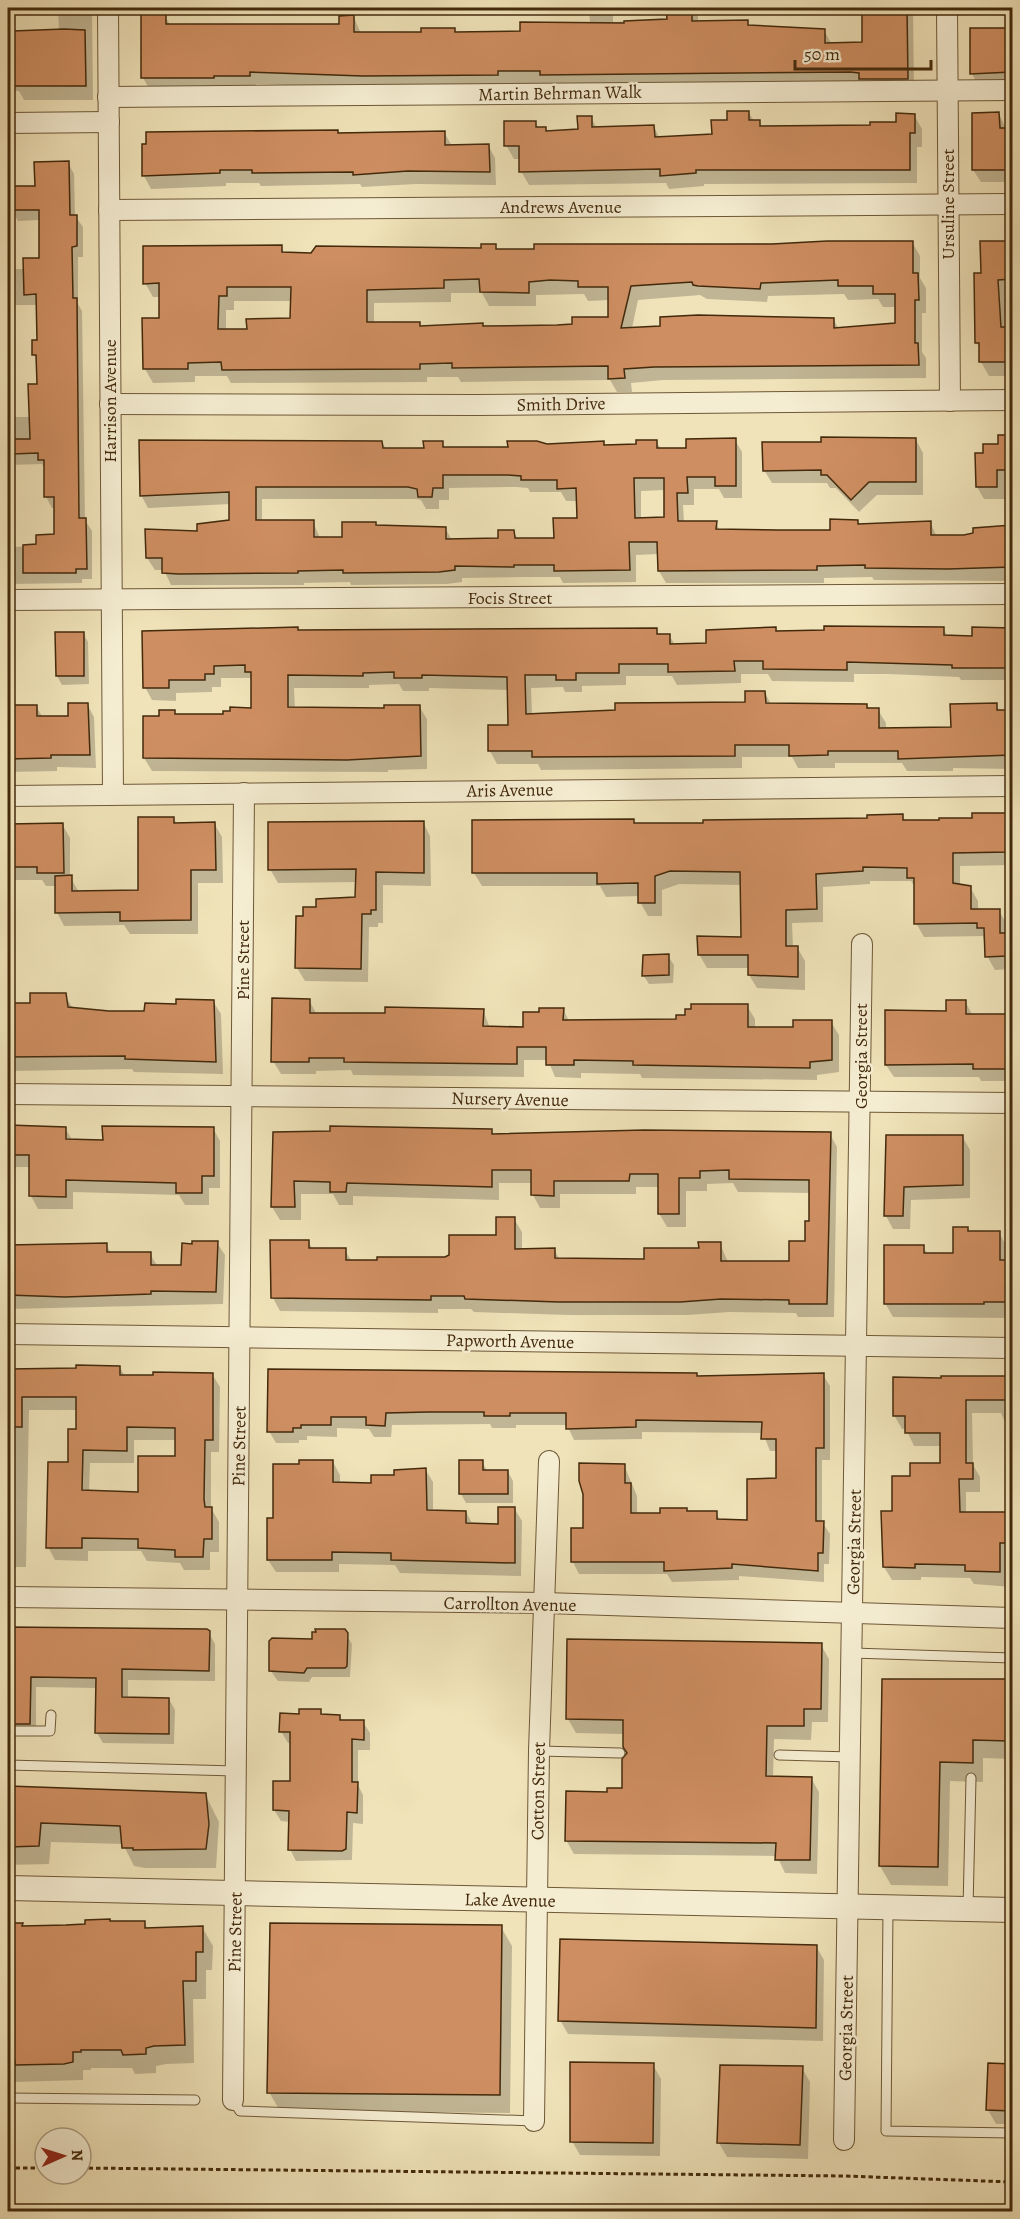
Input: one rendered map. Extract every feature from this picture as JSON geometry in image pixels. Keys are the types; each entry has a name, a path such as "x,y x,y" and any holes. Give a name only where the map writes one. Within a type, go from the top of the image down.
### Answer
{"street":[{"name":"Harrison Avenue","path":"108,8 113,795"},
{"name":"Ursuline Street","path":"946,8 950,400"},
{"name":"Martin Behrman Walk","path":"108,98 1012,90"},
{"path":"8,123 109,122"},
{"name":"Andrews Avenue","path":"109,210 1012,204"},
{"name":"Smith Drive","path":"110,404 477,405 1012,399"},
{"name":"Focis Street","path":"8,600 1012,594"},
{"name":"Aris Avenue","path":"8,796 1012,786"},
{"name":"Pine Street","path":"232,2100 244,793"},
{"name":"Georgia Street","path":"844,2140 862,944"},
{"name":"Nursery Avenue","path":"8,1094 1012,1103"},
{"name":"Papworth Avenue","path":"8,1335 1012,1348"},
{"name":"Cotton Street","path":"534,2121 539,1751 549,1461"},
{"name":"Carrollton Avenue","path":"8,1597 545,1603 853,1615 1012,1618"},
{"name":"Lake Avenue","path":"8,1888 1012,1910"}],"lane":[{"path":"852,1653 1012,1658"},
{"path":"8,1731 50,1731 51,1715"},
{"path":"539,1751 620,1753"},
{"path":"779,1755 851,1757"},
{"path":"8,1765 236,1771"},
{"path":"968,1909 971,1778"},
{"path":"888,1907 886,2131 1012,2133"},
{"path":"8,2098 195,2100"},
{"path":"232,2100 240,2111 534,2121"}],"path":[{"path":"8,2168 33,2168"},
{"path":"93,2168 844,2176 1012,2182"}],"water":[{"path":"8,2207 226,2211 8,2212"}],"building":[{"path":"666,8 692,8 692,21 748,20 748,25 825,29 825,43 862,42 862,8 907,8 908,79 859,79 859,73 850,72 540,75 540,71 498,71 498,75 363,76 250,72 250,76 214,76 214,78 141,78 141,14 166,14 166,24 339,24 339,16 354,15 354,32 421,32 421,28 455,28 455,32 520,31 520,22 624,23 624,21 667,19"},
{"path":"970,28 1012,28 1012,72 970,74"},
{"path":"85,30 86,86 14,86 13,31"},
{"path":"727,111 749,111 749,120 760,120 760,126 870,125 870,122 896,122 896,113 915,114 915,133 910,133 910,170 696,170 696,173 660,176 660,169 519,172 519,146 504,146 504,121 536,121 536,127 546,127 546,131 578,129 577,116 592,116 592,127 654,125 655,137 712,134 711,120 727,120"},
{"path":"999,112 1000,128 1012,128 1012,170 972,170 972,113"},
{"path":"338,130 338,133 445,131 445,145 489,144 490,172 408,171 353,175 353,172 252,173 252,170 220,170 220,173 142,176 142,144 146,144 146,132"},
{"path":"69,161 70,215 77,215 77,246 72,247 73,298 77,298 79,518 86,518 87,569 76,569 76,573 23,573 23,545 36,544 36,535 54,534 54,497 44,497 44,460 38,460 38,453 12,454 12,439 30,439 28,384 37,384 36,355 32,355 32,340 37,340 36,294 24,295 23,258 39,258 39,210 11,210 11,186 35,186 34,162"},
{"path":"827,241 913,241 913,273 918,273 919,300 915,300 915,343 918,343 919,365 654,367 624,369 625,378 608,379 608,366 452,368 452,363 420,364 420,369 222,370 221,362 188,363 188,369 143,369 142,318 159,318 159,283 143,284 143,246 282,245 282,252 311,253 316,246 481,248 481,244 496,244 496,249 534,249 534,244 772,244","holes":["479,279 480,292 529,293 529,282 550,280 578,281 578,287 608,287 608,317 572,317 572,324 557,325 483,326 483,323 420,326 420,322 367,322 367,290 444,288 444,280","838,280 838,286 873,286 873,294 895,294 895,323 834,328 834,318 698,315 660,317 660,326 621,328 631,286 692,282 693,285 698,286 760,289 761,283","227,287 291,287 290,318 246,319 247,329 218,329 219,296 227,296"]},
{"path":"980,241 1012,241 1012,279 998,280 1001,327 1012,327 1012,362 979,362 979,343 975,343 974,273 981,273"},
{"path":"998,435 1012,435 1012,470 997,470 997,487 976,487 975,453 983,453 983,444 998,444"},
{"path":"821,437 916,438 916,482 869,482 851,500 827,475 821,475 821,470 763,471 762,442 821,442"},
{"path":"736,438 736,486 715,486 715,477 687,477 688,493 677,493 678,521 717,521 716,529 830,530 830,519 858,520 858,524 931,521 931,535 964,535 973,533 973,528 1012,525 1012,567 865,568 865,565 817,566 817,570 658,571 657,542 629,542 630,570 554,571 554,565 514,565 514,567 455,566 455,570 439,572 343,573 343,570 298,571 298,573 179,574 162,573 162,558 146,558 145,529 197,531 197,524 229,520 229,492 140,496 139,440 382,441 383,448 424,448 423,441 443,441 443,447 508,447 507,441 537,441 547,444 604,441 604,445 636,444 636,440 657,440 657,448 686,448 686,439","holes":["443,475 508,475 521,476 521,480 557,480 557,489 576,488 577,518 553,518 554,538 515,538 514,530 498,530 498,538 446,539 446,527 342,522 342,537 314,537 314,520 256,520 256,487 408,487 417,489 418,497 432,497 433,488 443,488","634,478 664,478 664,517 635,518"]},
{"path":"824,626 944,627 944,635 972,636 972,627 1012,628 1012,668 952,668 952,665 847,662 847,670 763,669 763,661 734,661 735,671 668,672 668,664 619,664 619,673 576,673 576,680 556,680 556,675 525,675 526,714 615,710 615,703 745,702 745,691 765,691 766,703 867,704 867,708 879,708 879,728 951,727 950,704 997,703 997,710 1012,710 1012,755 898,759 898,751 828,751 828,755 789,756 789,745 735,745 735,756 532,757 532,751 488,751 488,725 508,725 507,677 422,675 422,678 394,678 394,672 363,673 363,676 288,675 288,707 384,708 384,705 420,705 421,756 347,760 143,758 143,716 159,716 159,710 175,710 175,714 223,714 223,711 230,711 230,707 251,708 251,672 245,672 245,665 214,666 214,674 205,674 205,680 169,680 169,688 143,688 142,631 298,627 298,630 657,628 657,634 670,634 670,644 706,643 706,630 776,627 776,631 824,630"},
{"path":"55,632 84,632 84,676 56,676"},
{"path":"68,703 88,703 90,755 51,755 51,758 8,759 8,705 37,705 37,716 68,716"},
{"path":"972,813 1008,813 1008,852 953,853 953,883 971,886 971,909 1000,909 1000,933 1007,933 1007,956 985,957 984,928 977,928 977,923 914,924 914,878 907,878 907,868 863,867 863,871 816,874 817,909 786,910 786,946 798,946 798,977 748,975 748,955 698,955 697,936 741,937 740,872 670,871 655,876 655,903 638,903 638,883 597,884 597,873 472,873 472,820 634,819 634,823 703,823 703,820 867,818 867,815 903,814 903,820 939,820 939,818 972,818"},
{"path":"138,817 174,817 174,823 215,822 216,870 191,870 191,920 120,921 120,912 55,913 55,876 72,875 72,891 138,890"},
{"path":"424,821 424,873 376,872 376,910 371,910 371,914 362,914 361,969 295,968 296,916 303,916 303,907 316,907 316,899 355,897 356,869 268,870 268,822"},
{"path":"63,823 64,873 37,873 37,867 8,867 8,824"},
{"path":"669,954 669,975 642,976 643,955"},
{"path":"30,993 66,993 68,1007 109,1011 144,1011 145,1003 176,1004 176,999 214,1000 216,1062 125,1059 125,1056 8,1057 8,1003 30,1003"},
{"path":"272,998 310,999 310,1013 385,1013 385,1007 484,1009 483,1026 523,1027 523,1012 539,1012 539,1008 564,1008 563,1020 676,1019 676,1015 685,1015 685,1009 691,1009 691,1004 748,1004 748,1027 793,1027 793,1020 832,1020 832,1060 810,1062 810,1068 633,1065 633,1061 574,1060 574,1065 546,1065 546,1047 517,1047 517,1064 344,1062 344,1058 309,1058 309,1062 271,1062"},
{"path":"946,1000 966,1000 966,1014 1008,1014 1009,1069 973,1069 973,1064 885,1065 885,1010 946,1011"},
{"path":"8,1125 66,1127 66,1139 103,1140 102,1126 214,1127 214,1176 202,1176 202,1193 176,1193 176,1183 66,1180 66,1197 29,1196 29,1155 8,1155"},
{"path":"330,1126 492,1129 492,1134 644,1130 831,1132 827,1304 789,1304 789,1300 721,1299 680,1302 559,1302 465,1299 464,1296 431,1296 431,1300 271,1298 270,1240 309,1240 309,1248 346,1248 346,1260 377,1260 377,1257 445,1257 449,1255 449,1235 496,1235 496,1217 515,1217 515,1249 555,1248 555,1258 644,1259 644,1248 699,1248 698,1242 721,1242 721,1261 789,1261 789,1241 805,1241 805,1221 809,1221 809,1180 729,1179 729,1170 700,1171 700,1178 679,1178 679,1214 658,1214 658,1174 630,1174 629,1181 554,1181 554,1196 531,1195 531,1170 492,1170 492,1187 347,1183 346,1192 330,1192 330,1182 294,1181 295,1207 271,1207 273,1132 330,1131"},
{"path":"886,1135 963,1135 963,1185 904,1187 903,1216 884,1216"},
{"path":"953,1227 968,1227 968,1231 1000,1231 1000,1260 1012,1260 1012,1302 884,1304 884,1245 924,1245 924,1253 953,1253"},
{"path":"192,1241 218,1241 216,1292 151,1291 151,1294 65,1297 8,1295 8,1245 107,1243 107,1252 151,1252 151,1265 181,1265 182,1243 192,1244"},
{"path":"76,1365 120,1366 120,1375 153,1375 153,1372 213,1373 213,1440 205,1440 204,1499 205,1507 212,1507 212,1539 204,1539 203,1557 175,1557 175,1550 138,1548 138,1539 82,1538 82,1548 46,1548 48,1462 68,1462 68,1429 76,1429 76,1397 22,1397 22,1427 8,1427 8,1369 76,1368","holes":["127,1427 175,1428 175,1456 138,1456 138,1492 82,1490 83,1450 127,1451"]},
{"path":"268,1369 697,1373 697,1376 824,1373 824,1448 816,1448 816,1521 824,1521 823,1553 818,1553 818,1571 732,1564 732,1568 664,1571 664,1562 571,1562 571,1528 583,1528 583,1494 579,1481 579,1463 625,1464 625,1483 631,1483 631,1513 660,1513 660,1508 687,1508 687,1511 717,1511 717,1519 747,1520 747,1479 776,1478 776,1439 761,1439 762,1422 636,1420 636,1427 566,1429 566,1413 510,1413 510,1416 484,1416 484,1412 428,1412 386,1413 385,1426 366,1425 366,1417 331,1417 331,1425 301,1425 301,1428 293,1428 293,1432 267,1432"},
{"path":"941,1376 1012,1376 1012,1400 966,1400 966,1463 973,1463 973,1479 959,1479 960,1512 1007,1512 1008,1543 1000,1543 1000,1572 965,1571 965,1565 915,1564 915,1568 883,1567 881,1511 892,1511 892,1476 910,1476 910,1463 940,1463 940,1433 905,1433 905,1416 893,1416 893,1377 941,1378"},
{"path":"299,1460 333,1460 333,1482 371,1483 371,1475 394,1475 394,1470 426,1468 427,1510 466,1511 466,1523 498,1524 498,1507 515,1507 515,1563 391,1560 391,1553 332,1552 332,1560 267,1560 267,1518 273,1518 273,1464 299,1464"},
{"path":"459,1460 483,1460 483,1470 508,1470 508,1494 459,1494"},
{"path":"8,1627 207,1629 210,1631 209,1671 122,1669 122,1697 169,1698 169,1734 95,1733 96,1678 31,1677 30,1724 8,1724"},
{"path":"315,1629 345,1629 348,1633 347,1666 345,1668 307,1668 304,1673 269,1671 269,1641 272,1638 312,1639 312,1632 316,1632"},
{"path":"567,1639 822,1643 821,1709 804,1709 804,1726 767,1726 766,1776 812,1777 810,1860 775,1860 776,1843 565,1841 566,1791 607,1792 607,1788 622,1788 622,1759 627,1753 623,1747 623,1720 566,1719"},
{"path":"882,1679 1010,1679 1012,1681 1009,1741 973,1740 973,1763 940,1762 938,1867 879,1866"},
{"path":"299,1709 321,1709 321,1714 340,1715 340,1720 364,1720 364,1740 352,1739 352,1782 358,1782 357,1813 347,1812 346,1849 342,1851 288,1850 289,1811 273,1810 273,1781 290,1781 290,1732 279,1732 280,1713 299,1714"},
{"path":"8,1786 206,1793 209,1824 206,1849 133,1850 133,1848 122,1848 120,1826 41,1823 39,1846 8,1847"},
{"path":"110,1919 110,1921 145,1921 145,1928 203,1926 203,1952 196,1952 196,1981 183,1981 185,2045 154,2046 146,2048 146,2054 123,2055 121,2050 81,2050 81,2052 73,2052 73,2062 15,2065 15,2061 8,2060 8,1923 23,1923 22,1926 66,1925 85,1924 85,1920"},
{"path":"270,1923 502,1925 500,2095 267,2093"},
{"path":"560,1939 817,1945 816,2028 558,2021"},
{"path":"570,2062 654,2063 653,2143 570,2142"},
{"path":"988,2063 1012,2064 1012,2111 986,2110"},
{"path":"720,2065 803,2066 800,2145 717,2143"}]}
